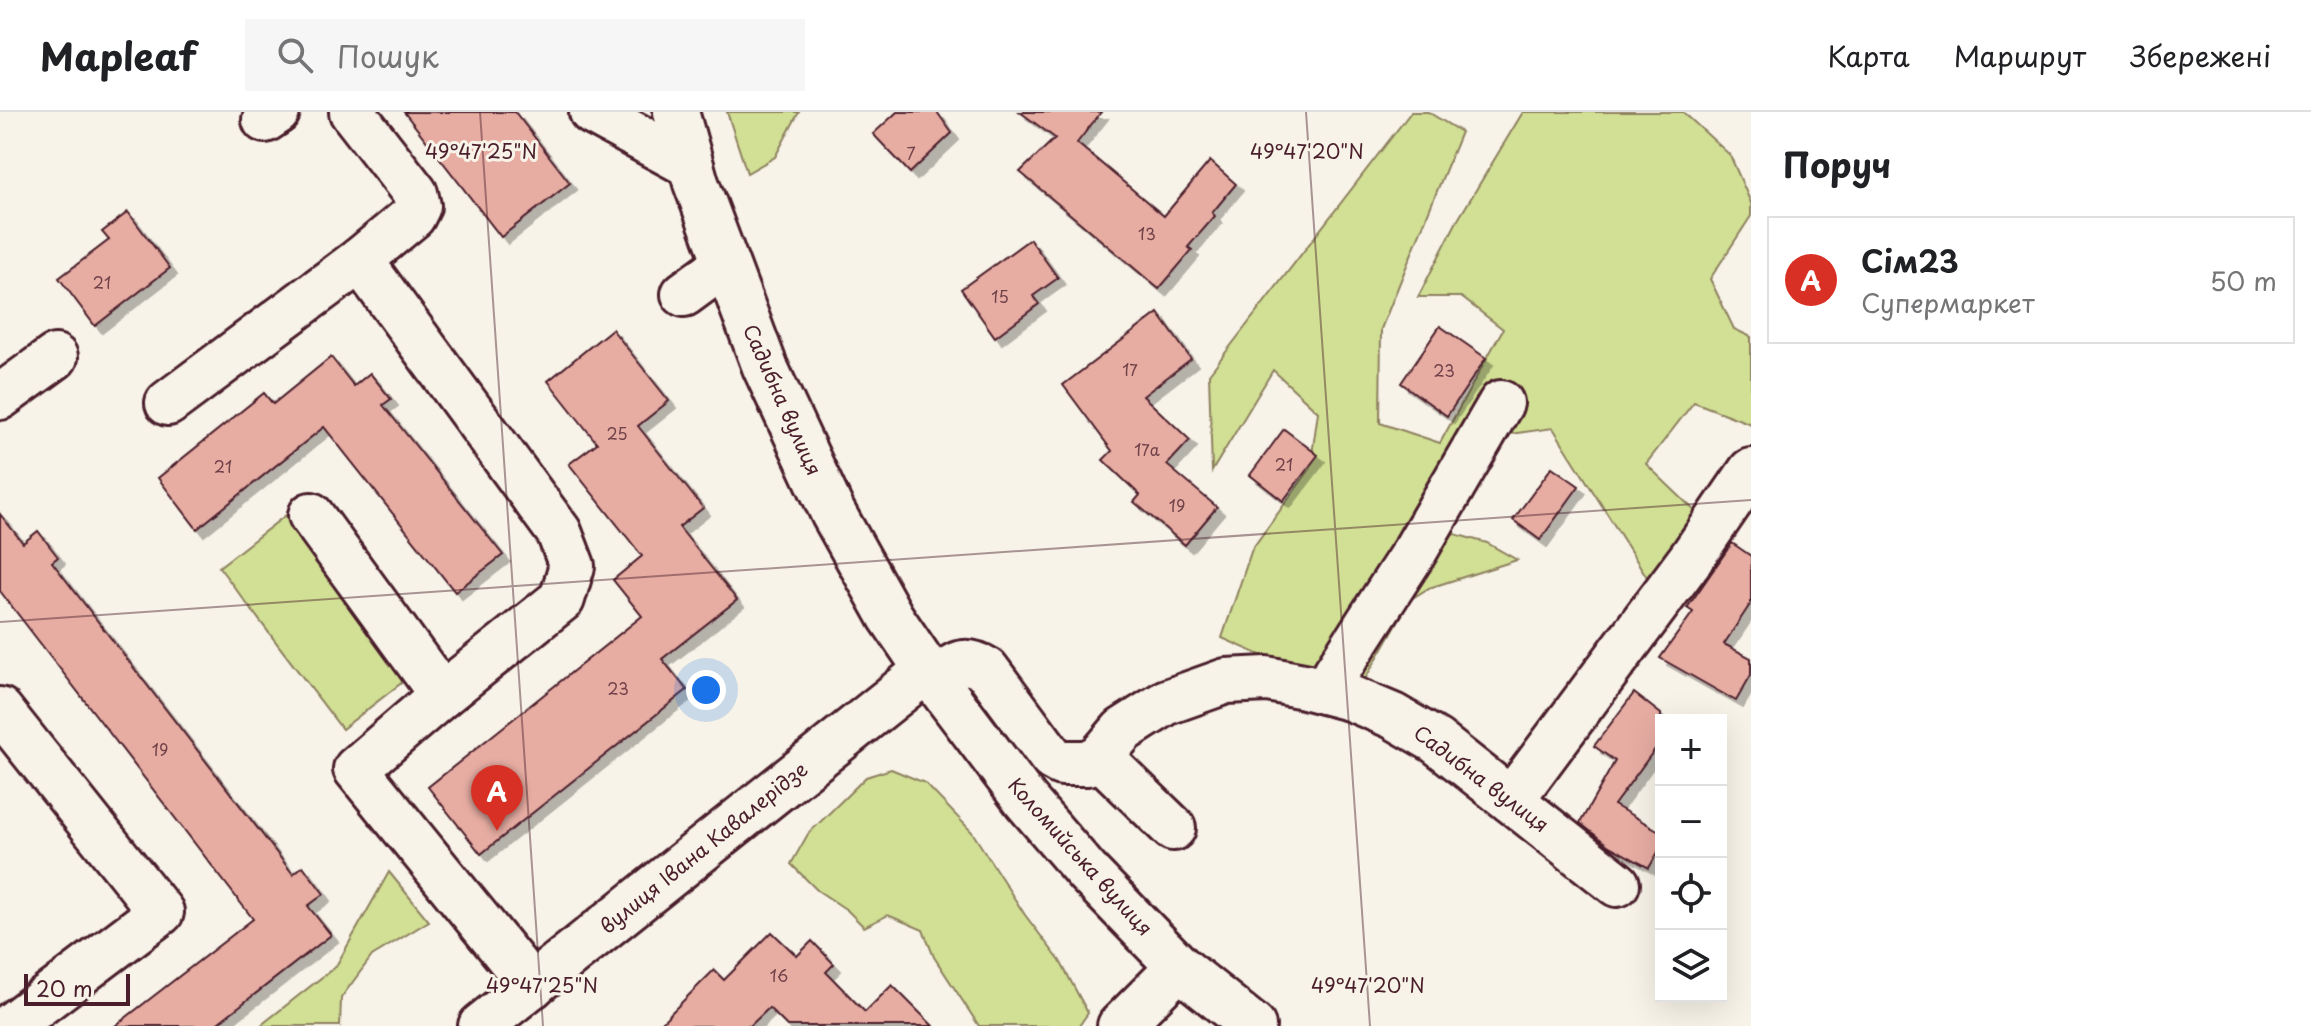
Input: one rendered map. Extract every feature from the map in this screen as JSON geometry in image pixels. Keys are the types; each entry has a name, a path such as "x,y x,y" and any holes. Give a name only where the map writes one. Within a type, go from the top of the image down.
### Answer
{"street":[{"path":"168,403 360,260 413,216 418,206 415,193 352,112"},
{"path":"592,112 690,165"},
{"name":"Садибна вулиця","path":"676,112 690,165 765,367 833,513 891,617 931,676"},
{"path":"360,260 559,532 572,566 562,599 356,769 532,986"},
{"path":"684,294 725,264"},
{"path":"0,397 55,357"},
{"path":"1324,691 1416,549 1501,403"},
{"path":"1511,800 1692,557 1751,471"},
{"path":"311,515 442,695"},
{"path":"931,676 963,662 975,663 987,670 1052,758 1076,765 1100,757 1173,828"},
{"name":"Коломийська вулиця","path":"931,676 1026,801 1087,872 1179,967 1253,1026"},
{"name":"вулиця Івана Кавалерідзе","path":"481,1026 931,676"},
{"name":"Садибна вулиця","path":"1100,757 1123,730 1167,702 1226,681 1267,679 1324,691 1393,716 1436,741 1617,884"},
{"path":"0,710 161,912 10,1026"},
{"path":"1120,1026 1179,967"}],"green space":[{"path":"727,112 799,112 775,157 747,173"},
{"path":"1411,112 1428,112 1461,132 1381,329 1380,423 1440,443 1503,329 1461,297 1418,297 1456,223 1523,112 1683,112 1730,155 1751,203 1751,216 1710,279 1734,329 1751,337 1751,424 1694,402 1646,464 1696,512 1652,585 1553,428 1482,438 1429,527 1487,543 1517,560 1429,588 1411,599 1364,681 1283,665 1222,638 1252,549 1310,469 1318,412 1273,370 1212,471 1209,374"},
{"path":"286,515 409,677 342,729 219,567"},
{"path":"891,769 925,783 972,832 1025,915 1060,961 1088,1013 1079,1026 979,1026 934,957 923,930 888,915 864,927 847,910 817,890 791,864 808,834 866,777"},
{"path":"389,872 429,921 372,956 341,998 340,1026 260,1026 336,966"}],"building":[{"path":"404,112 515,112 570,183 501,237"},
{"path":"897,112 937,112 952,133 910,173 873,134"},
{"path":"1020,112 1101,112 1077,143 1164,216 1210,161 1236,184 1212,213 1215,216 1188,247 1192,250 1159,289 1020,172 1055,138"},
{"path":"128,212 170,268 95,326 59,278 109,240 102,232"},
{"path":"1030,239 1058,278 1033,296 1039,304 995,337 961,289"},
{"path":"1158,313 1191,359 1143,396 1190,440 1167,465 1217,507 1185,545 1134,502 1140,495 1103,460 1112,451 1063,385"},
{"path":"1440,326 1486,358 1447,416 1401,383"},
{"path":"612,329 669,401 638,426 703,508 679,527 737,600 662,659 687,690 481,854 428,787 642,616 613,580 642,556 569,464 597,443 548,381"},
{"path":"331,357 354,386 370,373 391,399 383,405 503,555 455,592 324,427 197,529 158,478 264,393 273,404"},
{"path":"1284,429 1318,455 1283,501 1250,475"},
{"path":"1552,467 1579,486 1540,540 1513,520"},
{"path":"0,514 23,543 38,531 58,557 52,562 293,874 303,866 324,894 308,906 331,935 214,1026 115,1026 253,919 0,591"},
{"path":"1732,543 1751,556 1751,603 1724,644 1751,658 1751,675 1736,701 1660,658 1693,612 1687,608"},
{"path":"1634,693 1661,714 1655,714 1655,749 1614,805 1655,829 1655,858 1649,868 1609,846 1580,823 1615,761 1594,746"},
{"path":"772,932 797,956 812,941 834,964 826,972 865,1012 892,985 933,1026 787,1026 769,1008 750,1026 658,1026 714,970 724,980"}],"place":[{"name":"Сім23","path":"497,831"}]}
